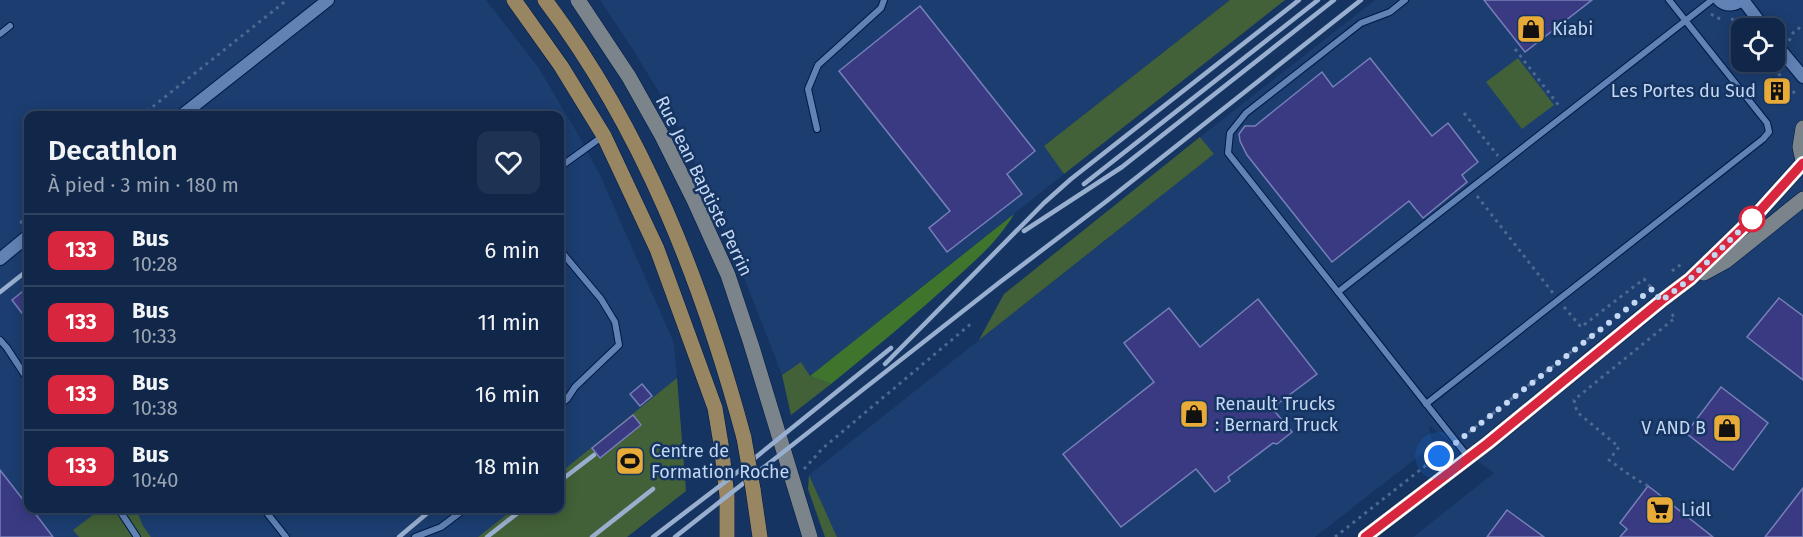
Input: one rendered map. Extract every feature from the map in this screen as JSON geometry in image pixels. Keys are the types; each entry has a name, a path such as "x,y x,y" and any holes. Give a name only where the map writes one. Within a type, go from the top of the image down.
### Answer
{"main road":[{"path":"514,0 561,66 604,136 657,249 715,408 727,496 727,537"},
{"path":"545,0 581,50 636,144 694,276 727,374 744,438 760,537"},
{"name":"Rue Jean Baptiste Perrin","path":"578,1 629,77 661,134 728,275 810,537"},
{"path":"1365,537 1468,458 1690,279 1757,214 1803,162 1800,147 1803,128"},
{"path":"1690,279 1726,261 1803,199"}],"street":[{"path":"187,111 328,0"},
{"path":"1719,0 1729,5 1743,0 1756,18"},
{"path":"1785,55 1803,77"},
{"path":"0,259 24,239"}],"lane":[{"path":"817,129 808,89 818,65 881,8 884,0"},
{"path":"1405,0 1390,12 1361,23 1246,112 1230,133 1228,153 1468,458"},
{"path":"1426,404 1769,132 1767,123 1669,0"},
{"path":"1338,292 1712,0"},
{"path":"0,34 10,26"},
{"path":"564,164 604,136"},
{"path":"564,255 600,299 615,322 620,345 575,387 564,402"},
{"path":"0,340 24,374"},
{"path":"121,513 137,537"},
{"path":"267,513 286,537"},
{"path":"415,537 441,527 459,513"}],"path":[{"path":"147,111 286,0"},
{"path":"1788,43 1793,33 1803,25"},
{"path":"1515,49 1560,107"},
{"path":"1777,72 1797,96"},
{"path":"1464,113 1498,156"},
{"path":"1471,189 1581,327 1644,279 1675,318 1574,400 1577,412 1619,447 1609,460 1648,486"},
{"path":"1668,275 1685,261"},
{"path":"792,481 823,448 973,322"},
{"path":"1335,537 1607,324"}],"shaded area":[{"path":"0,0 486,0 538,67 575,129 600,175 674,343 686,491 627,537 0,537"},
{"path":"600,0 1230,0 1044,146 1064,174 810,376 801,362 782,375 747,285 688,147 669,109"},
{"path":"1375,0 1803,0 1803,537 1413,537 1494,473 1429,426 1433,445 1315,537 837,537 809,475 1214,154 1200,137"}],"green space":[{"path":"1230,0 1285,0 1064,174 1044,146"},
{"path":"1518,58 1554,105 1522,129 1486,82"},
{"path":"1200,137 1214,154 979,340 1004,294"},
{"path":"1014,214 995,241 971,264 831,384 810,376"},
{"path":"801,362 810,376 831,384 791,415 782,375"},
{"name":"Centre de Formation Roche","path":"677,378 686,491 627,537 478,537 509,513 564,513 564,470"},
{"path":"809,475 837,537 825,537 808,489"},
{"path":"96,513 138,513 151,537 79,537 73,530"}],"building":[{"name":"Kiabi","path":"1484,0 1592,0 1525,52"},
{"path":"920,6 1035,151 1007,174 1022,194 947,252 929,228 950,211 839,71"},
{"path":"1370,58 1432,136 1448,123 1478,162 1462,175 1467,182 1423,218 1409,201 1332,262 1247,155 1239,134 1245,126 1255,126 1322,72 1333,87"},
{"path":"24,290 24,316 12,300"},
{"path":"1779,298 1803,316 1803,380 1747,337"},
{"name":"Renault Trucks : Bernard Truck","path":"1258,299 1317,374 1272,408 1292,432 1277,444 1273,443 1228,477 1230,481 1215,492 1196,469 1121,527 1063,454 1154,382 1124,343 1169,308 1200,347"},
{"path":"642,384 652,396 640,406 630,394"},
{"name":"V AND B","path":"1721,387 1768,423 1733,470 1686,433"},
{"path":"633,415 641,425 600,458 592,448"},
{"path":"0,470 24,501 24,513 35,513 53,537 0,537"},
{"name":"Lidl","path":"1648,486 1713,537 1620,537 1627,529 1620,523"},
{"path":"1803,488 1803,537 1765,537"},
{"path":"1507,510 1544,537 1487,537"}],"railway":[{"path":"885,364 1044,203 1071,179 1299,0"},
{"path":"1084,184 1318,0"},
{"path":"1024,231 1122,167 1334,0"},
{"path":"675,537 1361,0"},
{"path":"0,292 24,273"},
{"path":"653,537 891,348"},
{"path":"564,478 594,455"},
{"path":"592,537 653,489"},
{"path":"399,537 427,513"},
{"path":"487,537 518,513"}],"bus line":[{"name":"133","path":"1365,537 1488,443 1690,279 1757,214 1803,163"}],"place":[{"name":"Kiabi","path":"1531,29"},
{"name":"Les Portes du Sud","path":"1777,91"},
{"name":"Renault Trucks : Bernard Truck","path":"1194,414"},
{"name":"V AND B","path":"1727,428"},
{"name":"Centre de Formation Roche","path":"630,461"},
{"name":"Lidl","path":"1660,510"}],"route":[{"path":"1439,456 1652,289 1661,301 1690,279 1757,214 1752,219"}]}
